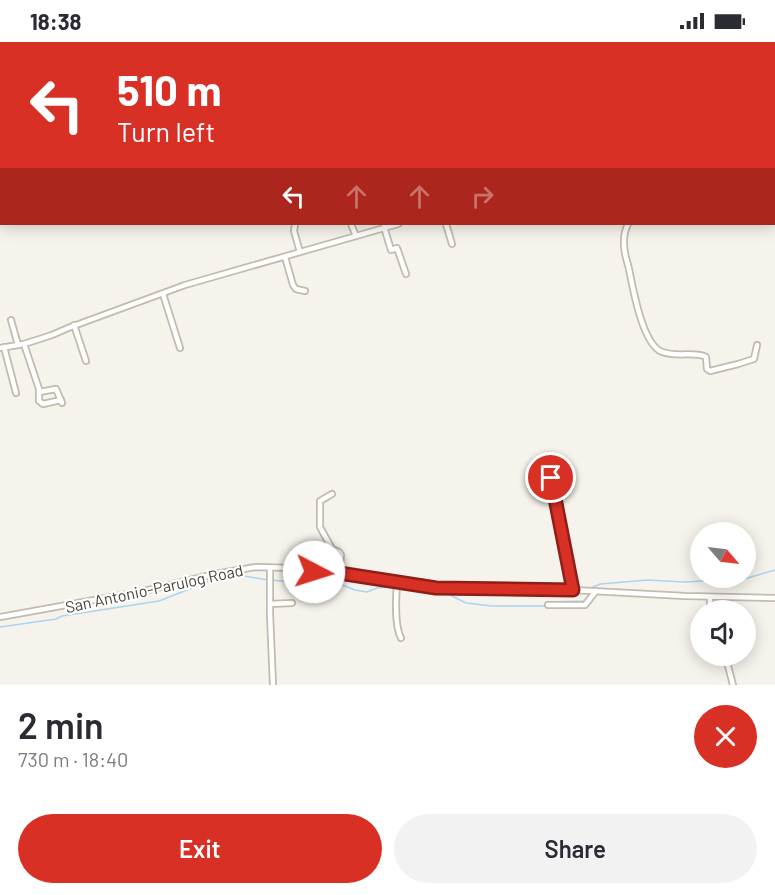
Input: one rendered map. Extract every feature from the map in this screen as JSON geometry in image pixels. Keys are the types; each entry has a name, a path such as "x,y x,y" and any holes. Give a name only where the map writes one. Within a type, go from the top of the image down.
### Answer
{"street":[{"path":"295,225 294,231 300,252"},
{"path":"351,225 356,236"},
{"path":"370,225 373,231"},
{"path":"446,225 452,244"},
{"path":"627,225 624,231 623,244 637,306 651,343 664,353 686,356 702,355 706,357 707,369 710,371 754,359 757,345"},
{"path":"16,393 2,348 51,335 185,285 387,226 391,250 398,248 406,274"},
{"path":"285,257 293,285 296,289 305,291"},
{"path":"163,294 180,348"},
{"path":"11,320 18,345"},
{"path":"74,325 86,360"},
{"path":"24,344 39,392 38,398 42,404 61,401 56,389 39,392"},
{"path":"551,478 573,590"},
{"path":"332,494 320,501 320,527 332,549 341,553 339,573"},
{"name":"San Antonio-Parulog Road","path":"0,617 144,591 256,567 339,573 397,585 436,588 573,590 775,598"},
{"path":"270,568 273,685"},
{"path":"397,585 395,606 398,633 401,638"},
{"path":"548,605 585,605 596,591"},
{"path":"270,604 292,603"},
{"path":"728,666 732,685"}],"waterway":[{"path":"593,587 600,584 648,580 685,582 744,579 775,570"},
{"path":"0,627 159,601 215,579 244,576 342,585 367,592 377,588 401,586 444,592 466,603 492,606 544,606 548,602 585,601 589,594"}],"route":[{"path":"314,572 339,573 436,588 573,590 551,478"}]}
